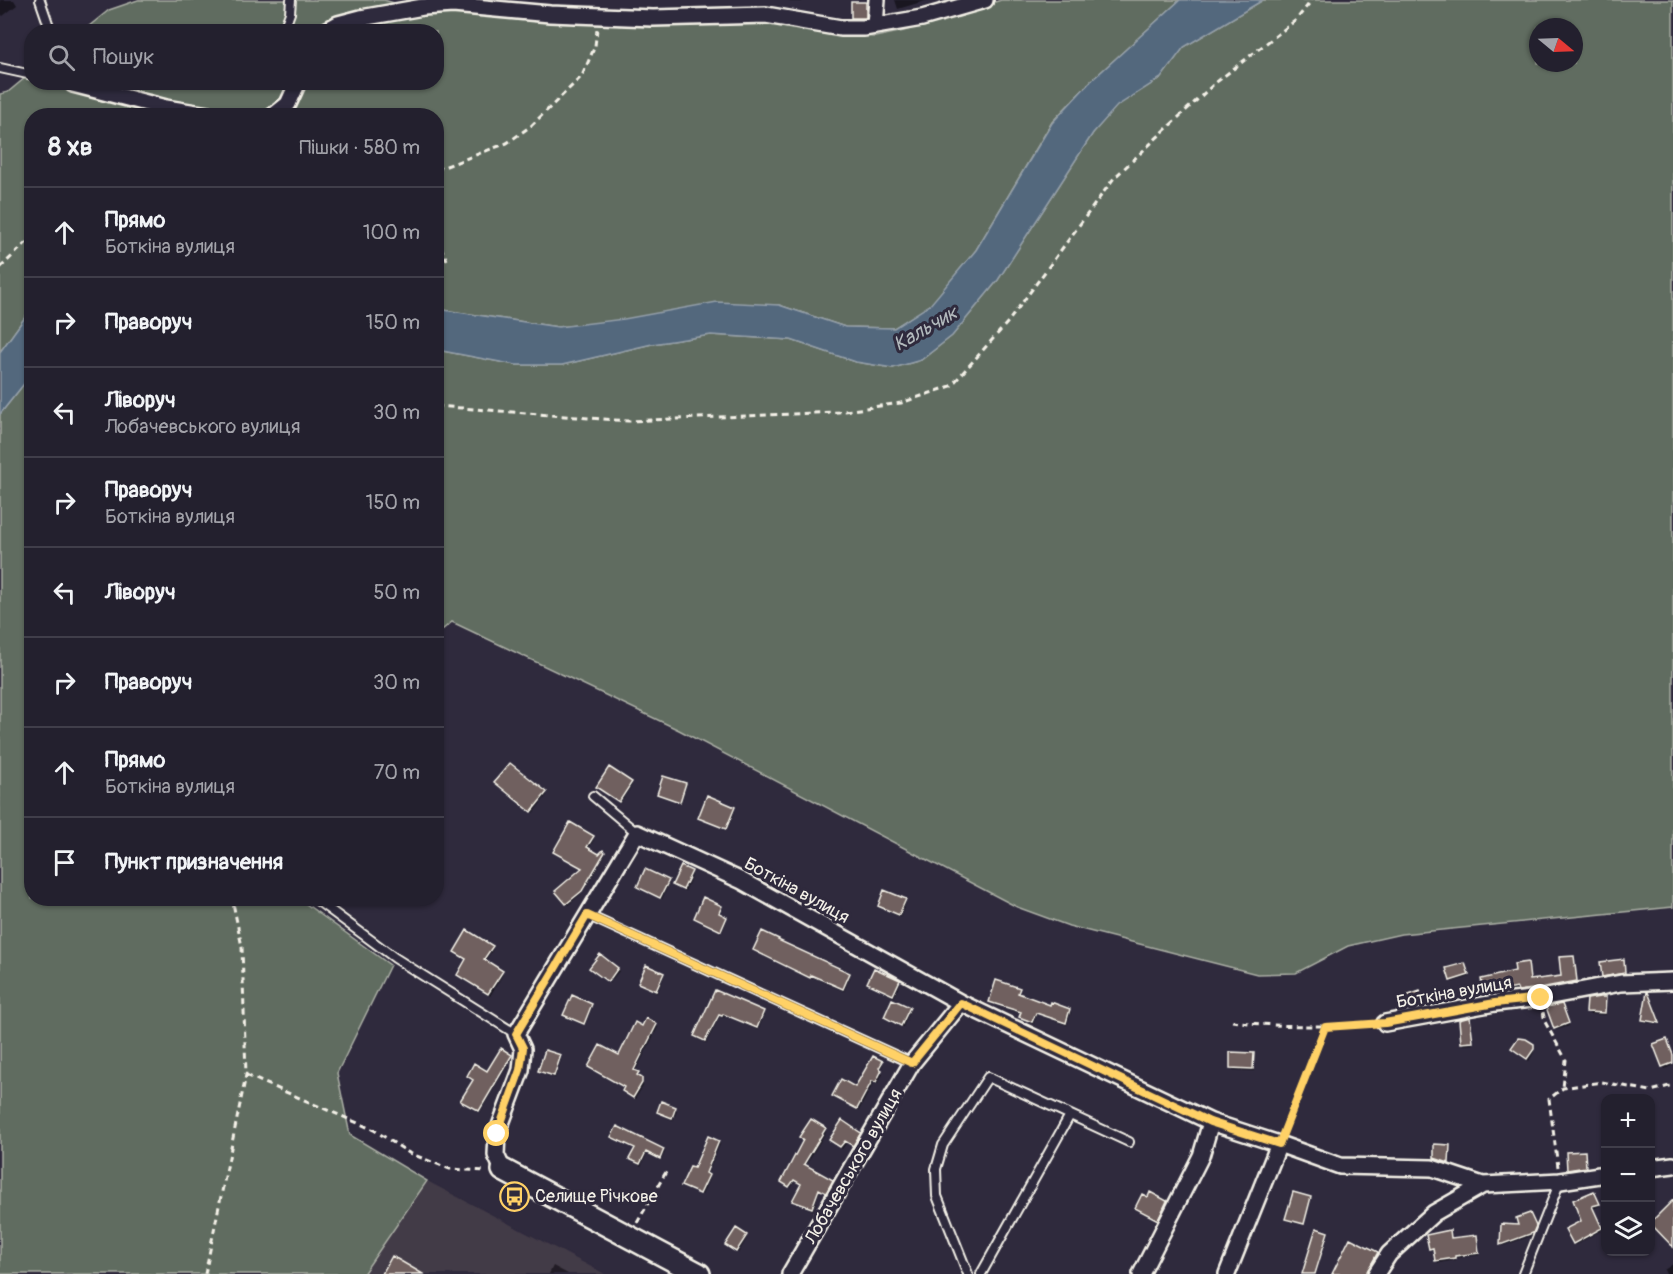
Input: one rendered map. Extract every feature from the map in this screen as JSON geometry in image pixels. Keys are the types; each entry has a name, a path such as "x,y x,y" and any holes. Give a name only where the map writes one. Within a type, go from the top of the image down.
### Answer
{"street":[{"path":"875,25 877,0"},
{"path":"338,24 423,7 447,5 599,16 666,18 766,15 841,28 864,28 922,18 985,0"},
{"path":"97,90 166,108"},
{"path":"284,108 288,105 295,90"},
{"path":"637,833 516,1034 523,1048 520,1070 497,1134 496,1155 503,1170 699,1274"},
{"name":"Боткіна вулиця","path":"637,833 742,881 961,1003 1210,1122 1279,1144"},
{"name":"Боткіна вулиця","path":"1385,1023 1621,983 1673,981"},
{"name":"Лобачевського вулиця","path":"790,1274 912,1063 961,1003"},
{"path":"1141,1274 1201,1156 1210,1122"},
{"path":"1227,1274 1279,1144 1340,1166 1432,1168 1483,1185 1560,1181 1601,1175"},
{"path":"1655,1167 1673,1165"},
{"path":"1376,1274 1389,1254 1434,1213 1483,1185"}],"lane":[{"path":"40,0 48,24"},
{"path":"287,24 291,0"},
{"path":"0,68 24,73"},
{"path":"593,796 637,833"},
{"path":"325,906 395,958 516,1034"},
{"path":"587,915 912,1063"},
{"path":"968,1274 938,1196 936,1169 943,1145 988,1077 1129,1142"},
{"path":"981,1274 1070,1115"},
{"path":"1523,1274 1560,1181"}],"path":[{"path":"444,407 628,421 838,412 901,404 951,386 1008,322 1114,178 1214,84 1296,20 1312,0"},
{"path":"444,167 507,143 531,126 582,76 595,46 599,16"},
{"path":"0,268 24,245"},
{"path":"444,254 447,260"},
{"path":"205,1274 246,1075 242,946 234,906"},
{"path":"1541,998 1545,1023 1566,1060 1563,1088"},
{"path":"1232,1021 1265,1026 1325,1027 1385,1023"},
{"path":"1279,1144 1325,1027"},
{"path":"246,1075 374,1130 409,1153 450,1169 503,1170"},
{"path":"1560,1181 1549,1099 1563,1088 1602,1082 1651,1090 1673,1085"},
{"path":"629,1237 666,1172"}],"shaded area":[{"path":"427,1181 605,1274 363,1274"}],"green space":[{"path":"138,0 384,0 427,13 454,11 749,22 780,24 839,35 875,37 904,31 1001,0 1180,0 1091,81 1052,122 976,250 930,306 894,328 845,327 779,305 558,327 444,310 444,108 24,108 24,319 0,352 0,94 8,92 24,79 24,90 444,90 444,24 92,24 109,10"},
{"path":"1263,0 1673,0 1673,907 1401,934 1348,946 1296,973 1257,974 1069,926 1017,907 679,730 452,622 444,628 444,351 516,365 562,365 652,344 711,335 791,340 856,362 893,368 921,360 952,336 998,280 1093,133 1117,105 1161,78 1184,47"},
{"path":"24,384 24,906 309,906 390,965 337,1073 350,1135 427,1181 363,1274 0,1274 0,414"}],"water":[{"name":"Кальчик","path":"1180,0 1263,0 1184,47 1161,78 1117,106 1093,133 998,280 952,336 921,360 893,368 856,362 791,340 711,335 652,344 562,365 516,365 444,351 444,310 558,327 624,319 717,302 779,305 845,327 894,328 930,305 976,250 1052,123 1091,81"},
{"path":"24,319 24,384 0,414 0,352"}],"building":[{"path":"851,2 866,2 866,18 851,18"},
{"path":"510,763 547,792 531,812 494,782"},
{"path":"609,767 632,782 619,802 596,787"},
{"path":"663,776 686,783 680,802 657,794"},
{"path":"707,795 735,807 726,829 698,818"},
{"path":"570,822 594,836 587,847 599,854 603,850 605,852 582,891 566,904 555,891 582,868 553,852"},
{"path":"681,866 692,871 683,890 672,885"},
{"path":"645,869 669,880 660,898 637,887"},
{"path":"884,890 906,899 899,915 878,906"},
{"path":"703,897 722,906 719,913 727,917 721,931 694,918"},
{"path":"467,930 493,946 484,959 503,971 488,994 457,975 466,959 454,952"},
{"path":"762,931 850,973 843,989 811,975 810,978 753,950"},
{"path":"600,954 618,968 608,982 589,968"},
{"path":"1574,956 1577,981 1518,991 1517,988 1484,995 1481,979 1515,971 1514,964 1528,962 1530,980 1561,976 1559,957"},
{"path":"1624,959 1625,973 1602,977 1600,962"},
{"path":"1465,963 1469,975 1450,981 1446,968"},
{"path":"646,965 664,973 656,991 638,983"},
{"path":"874,968 900,980 893,995 867,983"},
{"path":"996,980 1020,988 1018,993 1050,1005 1051,1002 1070,1009 1066,1023 1036,1013 1032,1022 1019,1017 1021,1012 989,1002"},
{"path":"715,990 764,1011 757,1028 723,1014 719,1015 705,1041 694,1036"},
{"path":"1420,991 1425,1006 1410,1009 1406,996"},
{"path":"1648,992 1660,1023 1642,1020"},
{"path":"572,995 592,1004 584,1024 563,1015"},
{"path":"1606,997 1605,1013 1586,1012 1587,999"},
{"path":"892,999 910,1007 901,1026 884,1017"},
{"path":"1562,1004 1569,1023 1554,1029 1546,1007"},
{"path":"1470,1017 1473,1042 1461,1043 1459,1020"},
{"path":"646,1018 657,1024 634,1070 639,1072 637,1075 642,1078 642,1083 633,1098 622,1091 624,1087 588,1067 600,1045 619,1055 635,1022 642,1026"},
{"path":"1518,1038 1526,1039 1534,1044 1534,1049 1527,1059 1511,1048"},
{"path":"1667,1039 1673,1055 1673,1063 1662,1067 1653,1044"},
{"path":"501,1048 512,1055 479,1111 460,1101 473,1080 467,1076 474,1063 487,1071"},
{"path":"545,1050 561,1055 554,1076 538,1071"},
{"path":"1230,1052 1254,1053 1253,1069 1230,1068"},
{"path":"873,1056 883,1061 879,1068 882,1070 876,1082 872,1081 857,1109 832,1096 841,1079 855,1087"},
{"path":"661,1101 676,1107 672,1118 657,1112"},
{"path":"811,1119 826,1128 804,1164 833,1180 826,1193 819,1189 812,1208 792,1201 801,1184 794,1180 789,1187 781,1182 803,1140 799,1137"},
{"path":"842,1120 861,1133 853,1146 845,1141 840,1147 829,1140"},
{"path":"617,1126 664,1149 660,1159 646,1152 640,1164 629,1159 635,1148 611,1137"},
{"path":"708,1136 719,1141 706,1173 709,1175 700,1194 681,1186 690,1167 694,1168"},
{"path":"1434,1144 1450,1145 1449,1163 1434,1158"},
{"path":"1585,1151 1586,1167 1567,1170 1566,1152"},
{"path":"1594,1191 1600,1204 1592,1206 1601,1229 1573,1244 1565,1229 1581,1221 1573,1200"},
{"path":"1150,1192 1167,1201 1158,1220 1135,1208 1142,1194 1148,1197"},
{"path":"1293,1192 1311,1197 1304,1224 1285,1219"},
{"path":"1673,1200 1673,1247 1655,1228 1655,1218"},
{"path":"1530,1213 1536,1226 1533,1233 1500,1245 1501,1224 1518,1225 1516,1218"},
{"path":"736,1228 747,1235 736,1252 725,1245"},
{"path":"1316,1228 1328,1232 1315,1274 1302,1274"},
{"path":"1450,1230 1451,1238 1477,1235 1479,1253 1435,1261 1433,1248 1429,1249 1426,1235"},
{"path":"1350,1238 1378,1252 1366,1274 1332,1274"},
{"path":"392,1256 423,1274 382,1274"}],"place":[{"name":"Селище Річкове","path":"514,1196"}],"route":[{"path":"497,1134 520,1070 523,1048 516,1034 587,915 912,1063 961,1003 1210,1122 1279,1144 1325,1027 1385,1023 1495,1003 1541,998"}]}
